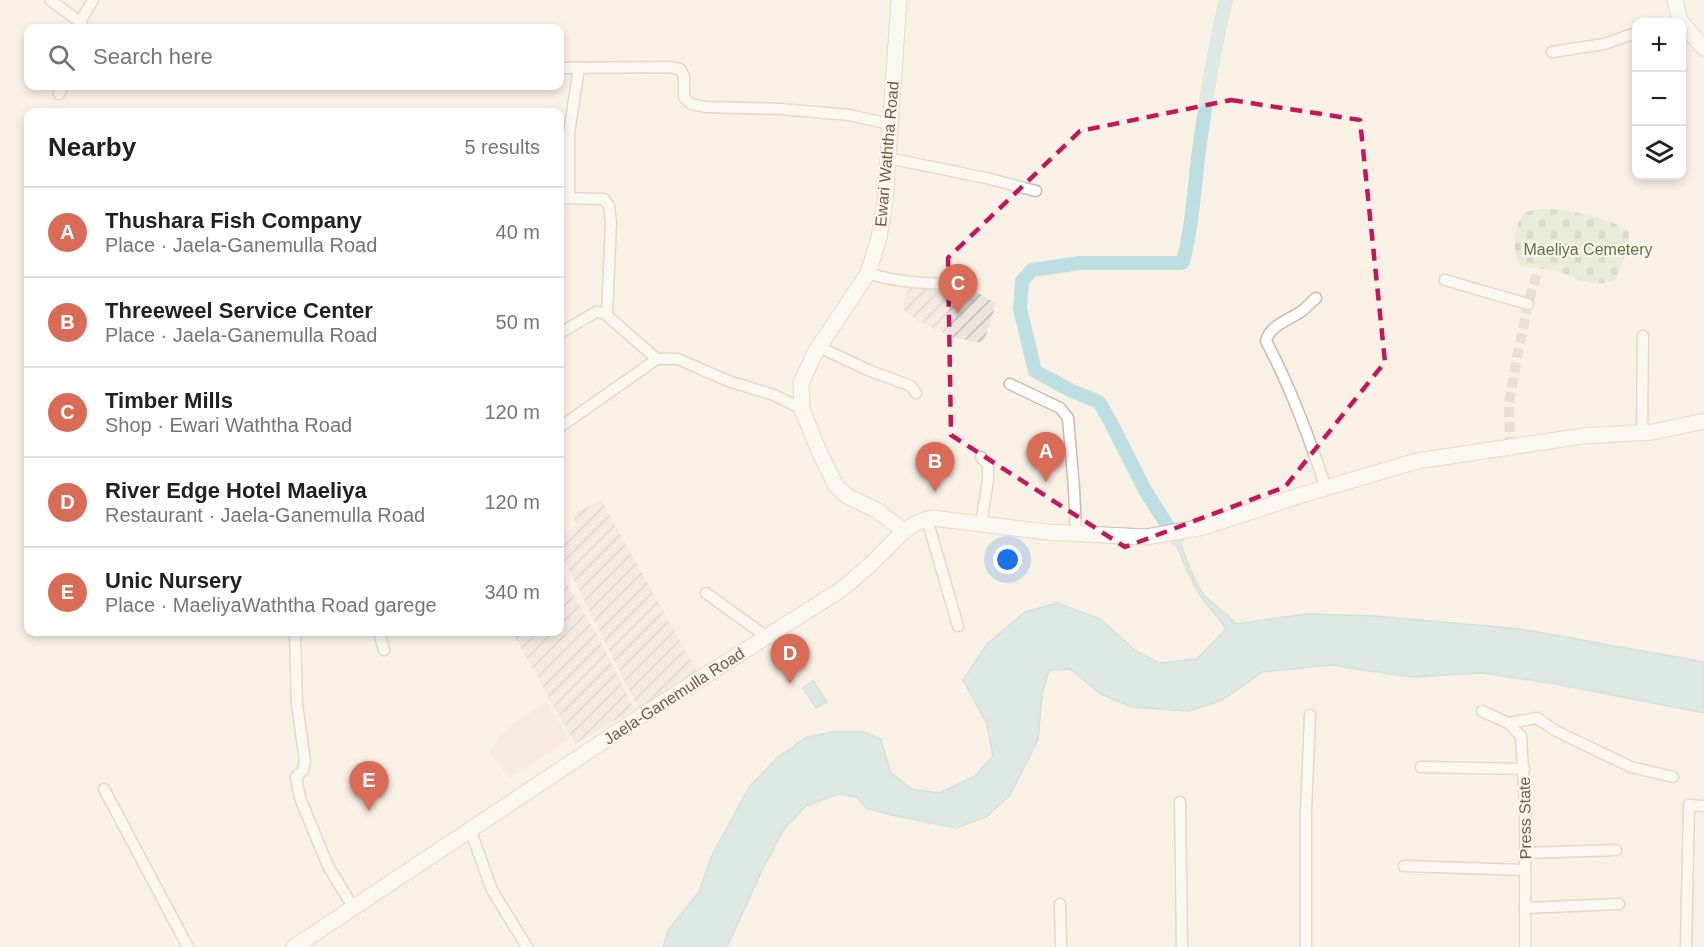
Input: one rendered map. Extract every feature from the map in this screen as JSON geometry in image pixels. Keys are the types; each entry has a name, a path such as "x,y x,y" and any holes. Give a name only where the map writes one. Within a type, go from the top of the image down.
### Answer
{"main road":[{"name":"Ewari Waththa Road","path":"899,0 885,201 880,229 868,273 819,347 801,383 802,409 836,486 847,496 891,520 903,531"},
{"path":"1675,0 1677,18"},
{"path":"1686,30 1704,48"},
{"path":"927,519 1146,537 1203,527 1417,461 1583,436 1672,429 1704,421"},
{"name":"Jaela-Ganemulla Road","path":"294,947 638,718 813,609 854,580 903,531 927,519"}],"street":[{"path":"50,0 81,24"},
{"path":"82,24 93,0"},
{"path":"1552,52 1604,44 1632,34"},
{"path":"564,68 669,67 680,69 684,76 684,97 691,104 706,107 781,109 849,115 890,124"},
{"path":"579,68 569,133 564,198 604,199 609,206 611,222 607,315"},
{"path":"888,158 986,178 1036,192"},
{"path":"868,273 911,282 966,285"},
{"path":"1445,280 1528,304"},
{"path":"1316,298 1268,334 1266,341 1304,424 1326,488"},
{"path":"564,331 596,312 604,312 657,358 678,359 728,381 774,395 802,409"},
{"path":"1642,433 1643,336"},
{"path":"819,347 868,370 911,386 916,393"},
{"path":"564,424 657,358"},
{"path":"1010,384 1060,408 1068,418 1076,533"},
{"path":"981,457 988,465 988,480 981,524"},
{"path":"927,519 958,626"},
{"path":"706,593 767,637"},
{"path":"295,636 297,704 305,761 303,770 296,777 300,798 328,866 353,907"},
{"path":"380,636 384,650"},
{"path":"1482,711 1508,723 1537,718 1556,731 1631,766 1673,777"},
{"path":"1306,947 1306,812 1310,715"},
{"name":"Press State","path":"1508,723 1521,736 1524,768 1525,947"},
{"path":"1421,767 1524,768"},
{"path":"104,789 188,947"},
{"path":"1180,802 1182,947"},
{"path":"1686,947 1689,805 1704,806"},
{"path":"470,829 492,890 527,947"},
{"path":"1525,853 1616,850"},
{"path":"1404,866 1525,870"},
{"path":"1060,904 1061,947"},
{"path":"1525,908 1619,904"}],"highlighted area":[{"path":"1231,100 1360,120 1385,362 1285,487 1125,547 951,435 948,258 1080,131"}],"shaded area":[{"path":"912,284 937,288 954,296 958,286 969,288 996,303 985,339 977,342 952,337 920,322 904,310 903,300"},
{"path":"601,500 698,673 639,710 564,560 564,533 577,525 572,515"},
{"path":"564,579 597,635 634,709 575,744 514,636 564,636"},
{"path":"546,701 570,739 509,778 488,750 508,728"}],"green space":[{"name":"Maeliya Cemetery","path":"1541,209 1586,214 1628,230 1627,248 1615,281 1597,284 1560,272 1521,265 1515,246 1517,226 1525,212"}],"water":[{"path":"1179,539 1200,589 1235,624 1306,614 1373,616 1521,629 1704,662 1704,713 1556,684 1483,673 1411,677 1330,665 1263,672 1222,700 1189,711 1132,707 1101,694 1070,669 1049,670 1042,694 1038,740 1010,795 986,817 956,828 866,808 857,797 838,794 806,806 784,829 762,870 727,947 663,947 669,929 699,892 712,855 750,786 778,757 805,738 832,732 864,732 881,739 890,772 912,789 940,793 975,776 993,756 987,724 963,680 987,644 1025,612 1057,603 1100,619 1136,651 1159,663 1197,659 1226,629 1194,584 1174,541"},
{"path":"813,681 827,702 816,708 803,688"}],"waterway":[{"path":"1177,540 1146,492 1099,402 1072,391 1035,371 1020,309 1022,281 1032,270 1080,263 1183,262 1191,223 1210,79 1226,0"}],"tunnel":[{"path":"1510,447 1509,403 1528,304 1537,273"}],"place":[{"name":"Timber Mills","path":"958,314"},
{"name":"Thushara Fish Company","path":"1046,482"},
{"name":"Threeweel Service Center","path":"935,492"},
{"name":"River Edge Hotel Maeliya","path":"790,684"},
{"name":"Unic Nursery","path":"369,811"}]}
